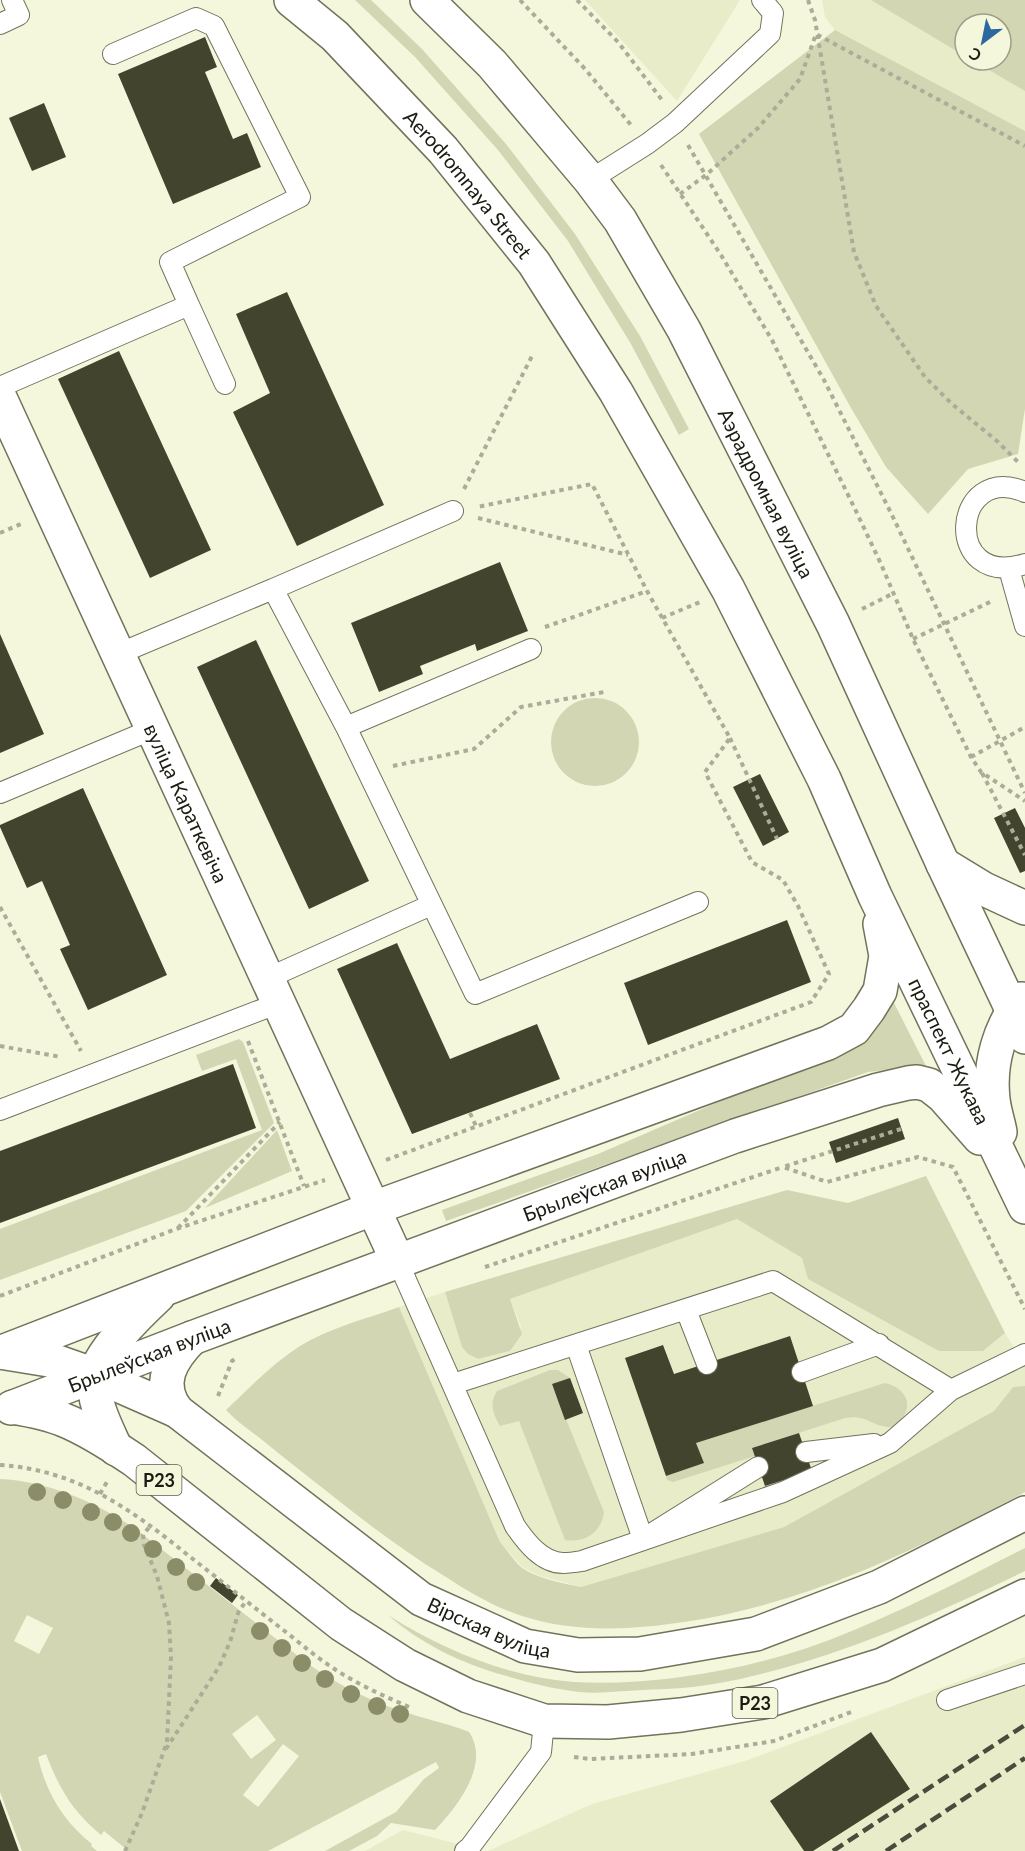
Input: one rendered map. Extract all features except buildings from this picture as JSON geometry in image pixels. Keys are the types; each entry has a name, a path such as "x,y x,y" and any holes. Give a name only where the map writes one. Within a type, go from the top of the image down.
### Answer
{"main road":[{"name":"Aerodromnaya Street","path":"291,0 335,36 443,150 534,263 616,392 728,589"},
{"name":"Аэрадромная вуліца","path":"427,0 492,64 590,180 620,220 684,330 833,624 943,864 1021,1014"},
{"name":"вуліца Караткевіча","path":"0,398 398,1262"},
{"path":"0,1352 374,1208 828,1043 854,1029 880,991 886,956 875,896 824,779 728,589"},
{"path":"943,864 984,889 1025,908"},
{"name":"праспект Жукава","path":"875,896 1025,1207"},
{"path":"1008,1172 993,1099 994,1062 1000,1034 1021,1014"},
{"name":"Брылеўская вуліца","path":"6,1409 735,1136 878,1090 917,1082 929,1085 943,1096 1008,1172"},
{"path":"116,1449 99,1408 95,1375 107,1351 115,1341 165,1288"},
{"path":"177,1411 167,1394 166,1381 178,1352 192,1338"},
{"name":"Вірская вуліца","path":"0,1352 55,1361 95,1375 177,1411 421,1599 525,1646 579,1655 640,1654 756,1634 879,1587 1025,1513"},
{"name":"Р23","path":"6,1409 36,1412 64,1420 134,1460 341,1624 405,1665 468,1696 544,1721 609,1722 681,1715 763,1702 882,1665 1025,1596"}],"lane":[{"path":"0,24 19,15 12,0"},
{"path":"590,180 647,144 675,123 771,34 773,13 762,0"},
{"path":"113,54 196,18 214,26 300,197 170,262 225,384"},
{"path":"0,387 189,305"},
{"path":"1025,492 1013,487 993,488 976,499 966,516 965,536 974,554 989,566 1017,566 1015,590 1025,626"},
{"path":"118,654 453,511"},
{"path":"273,589 346,727 475,994 698,902"},
{"path":"346,727 531,649"},
{"path":"0,793 153,729"},
{"path":"0,1110 274,990 431,905"},
{"path":"398,1262 515,1526 527,1544 542,1556 560,1564 582,1561 783,1492 890,1443 951,1390 1025,1354"},
{"path":"453,1384 773,1281 951,1390"},
{"path":"686,1310 707,1364"},
{"path":"802,1372 879,1344"},
{"path":"576,1345 643,1539"},
{"path":"806,1452 890,1443"},
{"path":"643,1539 758,1467"},
{"path":"947,1700 1025,1674"},
{"path":"465,1851 541,1752 544,1721"}],"path":[{"path":"520,0 585,70 647,144 721,255 772,340 881,564 913,639 971,757 981,771 1025,855"},
{"path":"578,0 618,42 660,97 824,380 1025,792"},
{"path":"808,0 815,21 854,252 876,306 925,377 1025,469"},
{"path":"680,194 706,175 758,129 801,79 816,33"},
{"path":"816,33 1025,146"},
{"path":"453,511 532,356"},
{"path":"453,511 592,484 647,591 730,738 777,839"},
{"path":"453,511 628,555"},
{"path":"662,618 728,589"},
{"path":"913,639 1015,590"},
{"path":"531,649 539,629 647,591"},
{"path":"367,772 474,750 521,707 604,692"},
{"path":"971,757 1025,728"},
{"path":"0,1296 176,1229 304,1186 357,1171 812,1002 829,974 798,906 783,880 752,862 705,772 730,738"},
{"path":"981,771 1025,801"},
{"path":"0,907 81,1052"},
{"path":"247,1037 304,1186"},
{"path":"470,1113 476,1126"},
{"path":"176,1229 280,1122"},
{"path":"482,1268 902,1129"},
{"path":"783,1167 827,1182 918,1157 953,1167 1025,1308"},
{"path":"0,1465 24,1467 53,1474 126,1508 337,1671"},
{"path":"100,1494 108,1480"},
{"path":"124,1851 142,1813 167,1742 171,1657 169,1623 158,1576 144,1545 143,1535 151,1526"},
{"path":"164,1752 219,1667 230,1642 239,1610 247,1601"}],"shaded area":[{"path":"355,0 371,0 422,49 506,144 575,234 640,336 689,429 679,435 631,344 568,241 498,150 415,57"},
{"path":"585,0 740,0 677,101"},
{"path":"822,0 1025,0 1025,131 835,30 825,17"},
{"path":"871,0 1025,0 1025,91 993,72 1013,72 1013,12 953,12 953,49"},
{"path":"835,30 1025,131 1025,409 1018,454 968,469 928,514 886,467 699,134"},
{"path":"595,698 612,701 626,711 636,725 639,742 636,759 626,773 612,783 595,786 578,783 564,773 554,759 551,742 554,725 564,711 578,701"},
{"path":"887,989 932,1078 907,1068 868,1072 446,1221 442,1210 598,1154 820,1058"},
{"path":"239,1039 243,1042 274,1123 186,1211 0,1280 0,1229 262,1130 236,1059 202,1071 196,1055"},
{"path":"277,1130 292,1171 205,1208"},
{"path":"926,1176 1005,1333 983,1351 939,1351 808,1279 802,1258 737,1219 510,1299 522,1334 510,1351 478,1359 468,1354 462,1347 445,1292 787,1190 848,1203"},
{"path":"737,1219 802,1258 983,1351 1005,1333 1025,1365 1025,1386 1013,1387 994,1411 784,1527 581,1587 537,1575 522,1567 500,1542 399,1307 445,1292 462,1347 468,1354 478,1359 510,1351 521,1327 510,1299"},
{"path":"399,1307 500,1542 522,1568 551,1580 581,1587 784,1527 994,1411 1013,1387 1025,1386 1025,1492 942,1535 860,1572 774,1602 730,1613 664,1625 623,1628 562,1625 522,1616 473,1594 404,1550 226,1410 270,1368 300,1346 335,1329"},
{"path":"550,1370 558,1370 570,1378 552,1385 604,1512 596,1531 579,1540 565,1540 519,1421 500,1426 493,1408 493,1400 497,1391"},
{"path":"885,1383 901,1391 907,1403 904,1416 891,1427 859,1418 845,1418 752,1448 755,1456 673,1482 667,1480 666,1476 703,1463 696,1443"},
{"path":"0,1479 54,1489 106,1511 137,1530 307,1663 330,1678 377,1702 469,1732 475,1744 476,1758 469,1784 453,1809 435,1830 391,1823 377,1836 349,1851 325,1851 396,1812 424,1779 439,1768 436,1762 268,1851 125,1851 126,1849 104,1831 101,1835 74,1808 61,1788 46,1754 38,1757 51,1795 73,1826 97,1851 22,1851 0,1792","holes":["27,1615 53,1628 39,1654 14,1641","257,1715 276,1740 251,1759 232,1734","283,1744 299,1756 258,1807 243,1795"]},
{"path":"1025,1548 1025,1571 951,1606 873,1638 754,1676 714,1684 669,1689 595,1693 569,1691 522,1681 487,1670 442,1651 414,1635 388,1615 431,1640 477,1660 525,1674 574,1682 605,1683 671,1678 739,1667 772,1659 832,1639 906,1607"},
{"path":"1025,1657 1025,1851 488,1851 592,1804 745,1761"},
{"path":"403,1830 470,1847 477,1851 365,1851"}],"railway":[{"path":"833,1851 1025,1725"},
{"path":"886,1851 1025,1758"}]}
